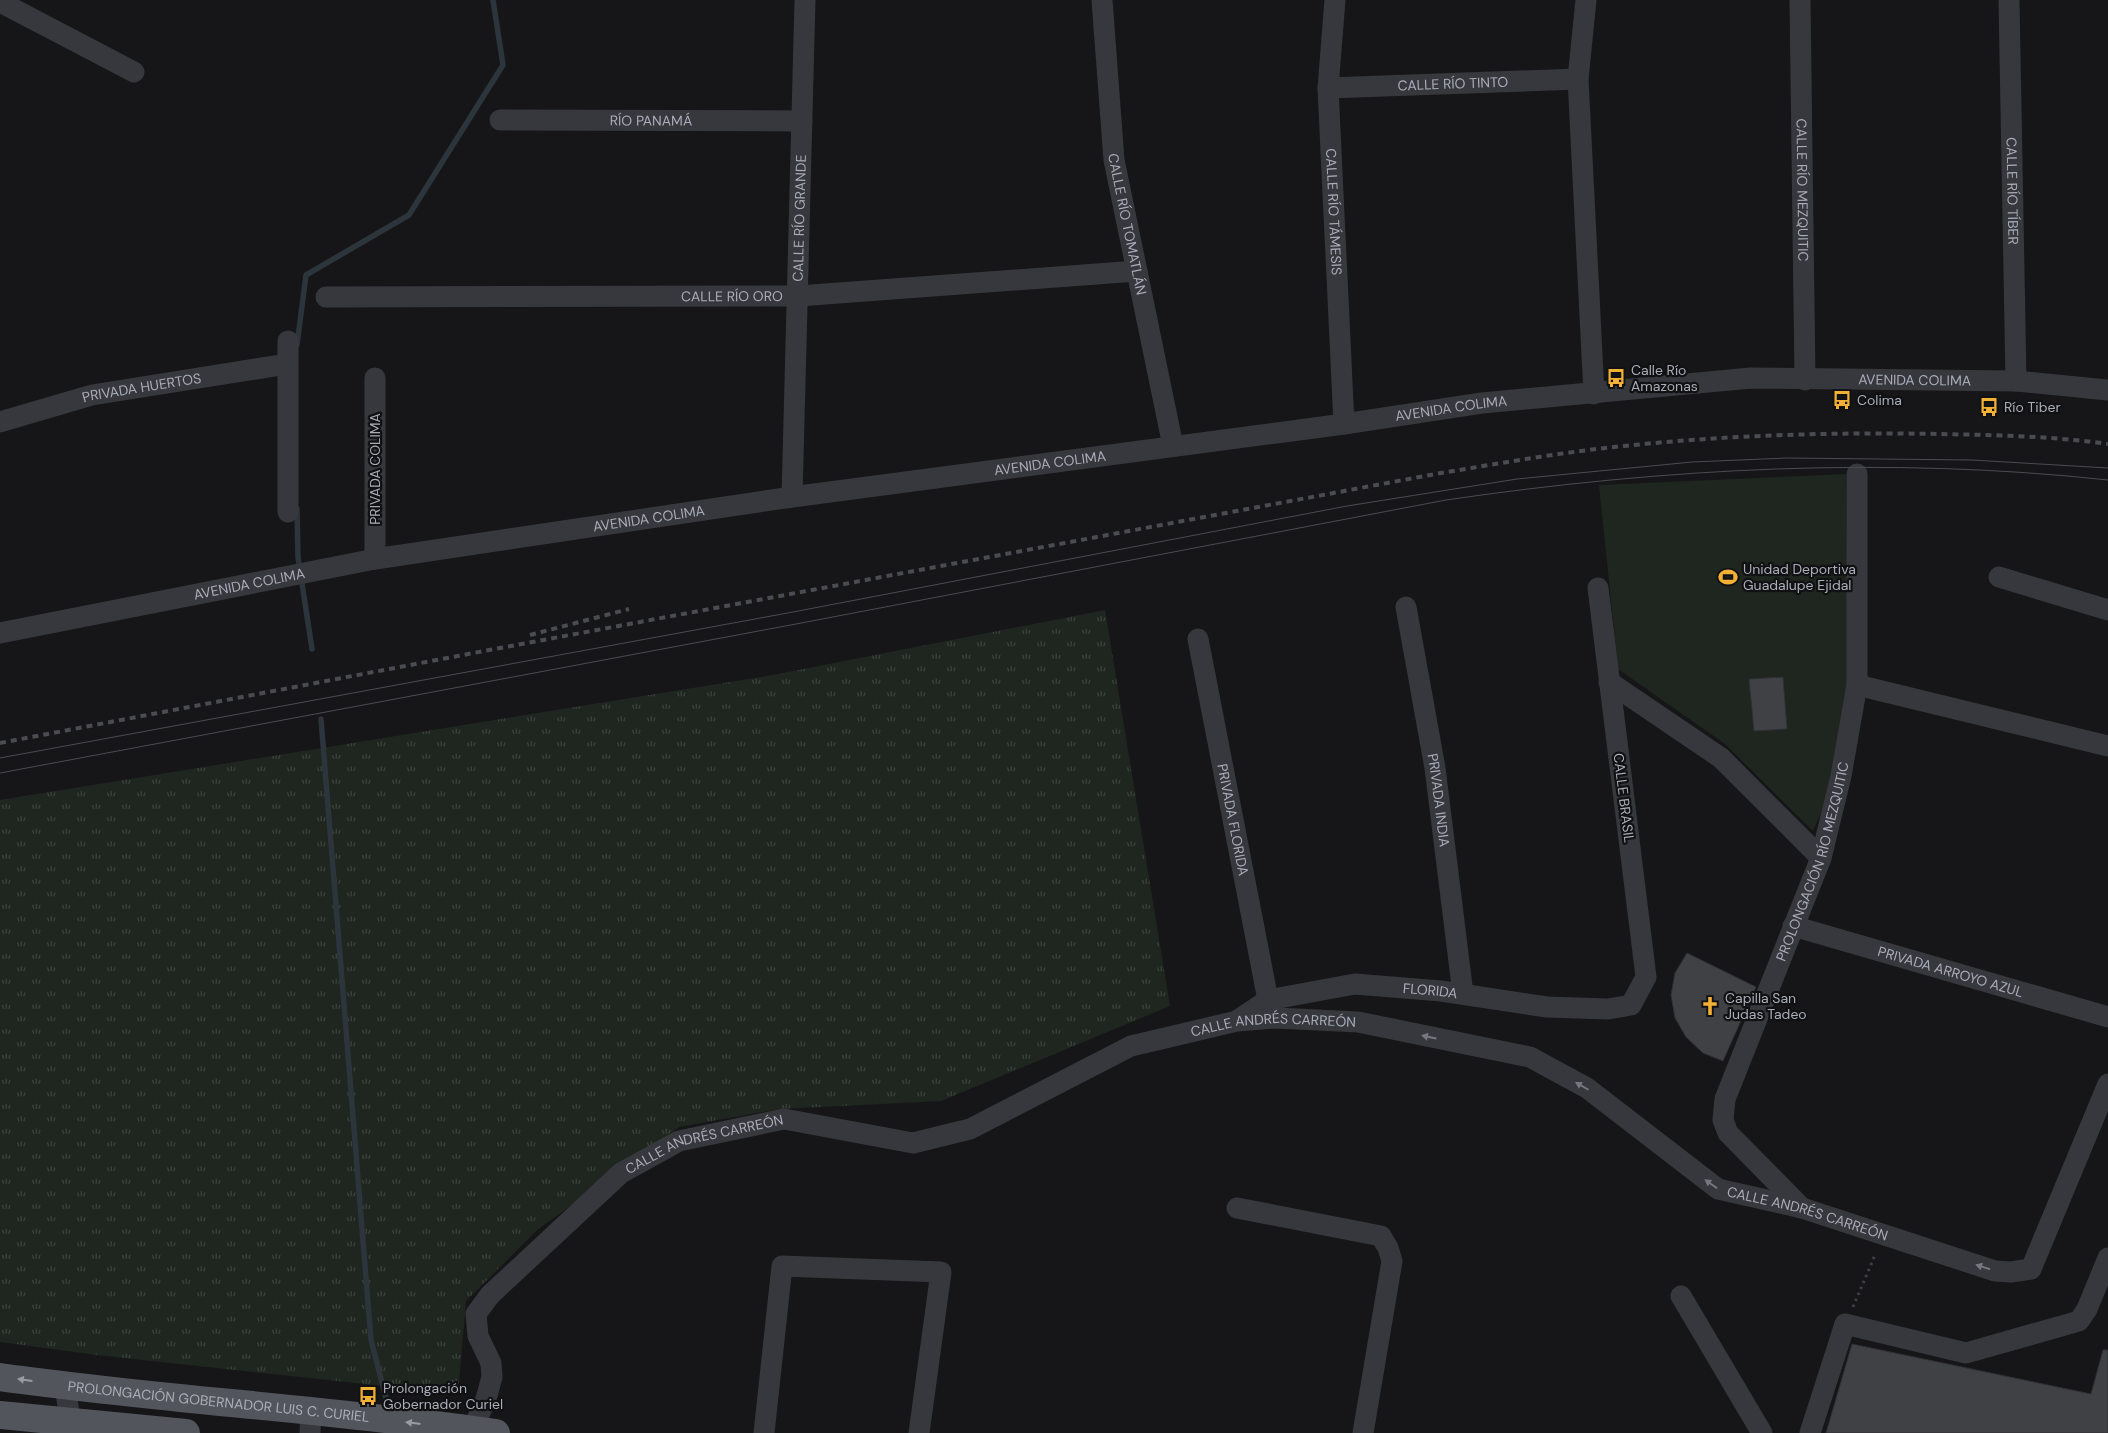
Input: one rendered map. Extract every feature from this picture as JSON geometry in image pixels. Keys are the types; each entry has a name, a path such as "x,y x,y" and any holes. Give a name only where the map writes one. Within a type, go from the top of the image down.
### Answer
{"main road":[{"name":"PROLONGACIÓN GOBERNADOR LUIS C. CURIEL","path":"0,1377 310,1422 479,1432"},
{"path":"0,1415 71,1428 186,1433"}],"street":[{"name":"CALLE RÍO GRANDE","path":"792,497 805,0"},
{"name":"CALLE RÍO TOMATLÁN","path":"1102,0 1114,160 1173,446"},
{"name":"CALLE RÍO TÁMESIS","path":"1335,0 1328,88 1344,424"},
{"path":"1586,0 1578,79 1594,394"},
{"name":"CALLE RÍO MEZQUITIC","path":"1800,0 1805,380"},
{"name":"CALLE RÍO TÍBER","path":"2009,0 2016,381"},
{"path":"0,2 134,72"},
{"name":"CALLE RÍO TINTO","path":"1328,88 1578,79"},
{"name":"RÍO PANAMÁ","path":"500,120 802,121"},
{"name":"CALLE RÍO ORO","path":"326,297 798,296 1137,271"},
{"path":"288,341 288,512"},
{"name":"PRIVADA HUERTOS","path":"0,422 92,395 287,364"},
{"name":"PRIVADA COLIMA","path":"375,378 375,559"},
{"name":"AVENIDA COLIMA","path":"0,633 375,559 792,497 1344,424 1482,403 1751,378 2016,381 2108,390"},
{"name":"PROLONGACIÓN RÍO MEZQUITIC","path":"1802,1208 1728,1133 1723,1120 1725,1099 1792,926 1821,858 1841,776 1857,685 1857,474"},
{"path":"1999,577 2108,610"},
{"name":"CALLE BRASIL","path":"1598,588 1646,977 1631,1005"},
{"name":"PRIVADA INDIA","path":"1406,607 1435,768 1463,994"},
{"name":"PRIVADA FLORIDA","path":"1198,639 1268,1000"},
{"path":"1609,682 1721,758 1821,858"},
{"path":"1857,685 2108,746"},
{"name":"PRIVADA ARROYO AZUL","path":"1792,926 2108,1017"},
{"name":"FLORIDA","path":"1238,1021 1268,1000 1355,984 1441,991 1546,1007 1608,1009 1631,1005"},
{"name":"CALLE ANDRÉS CARREÓN","path":"479,1432 492,1376 492,1363 478,1336 476,1314 490,1295 621,1173 679,1141 784,1119 913,1144 970,1129 1131,1046 1238,1021 1276,1018 1358,1022 1530,1058 1587,1088 1718,1189 1802,1208 1995,1271 2011,1272 2031,1269 2108,1084"},
{"path":"1237,1208 1381,1236 1388,1248 1392,1261 1363,1433"},
{"path":"1810,1433 1845,1324 1966,1353 2080,1321 2087,1309 2108,1258"},
{"path":"764,1433 782,1266 941,1272 920,1433"},
{"path":"1681,1296 1762,1433"},
{"path":"65,1386 71,1428"}],"path":[{"path":"1845,1324 1875,1255"}],"green space":[{"name":"Unidad Deportiva Guadalupe Ejidal","path":"1846,474 1848,679 1834,784 1813,831 1725,744 1618,669 1599,485"},
{"path":"1105,610 1170,1006 941,1101 780,1109 679,1127 537,1230 466,1301 458,1394 97,1355 0,1342 0,800 773,675"}],"building":[{"path":"1783,677 1787,729 1754,731 1749,679"},
{"name":"Capilla San Judas Tadeo","path":"1687,953 1756,987 1723,1061 1703,1053 1686,1037 1675,1018 1671,995 1675,973"},
{"path":"1852,1344 2091,1394 2103,1350 2108,1350 2108,1433 1826,1433"}],"waterway":[{"path":"297,345 306,275 409,215 503,65 493,0"},
{"path":"297,509 298,557 312,649"},
{"path":"321,719 371,1340 387,1402"}],"tram line":[{"path":"0,758 793,612 1347,506 1517,479 1692,462 1787,458 1972,460 2108,468"},
{"path":"0,773 1446,500 1611,480 1693,473 1776,469 1942,468 2108,480"}],"railway":[{"path":"0,743 1441,473 1555,455 1702,439 1820,434 2002,435 2108,444"},
{"path":"530,635 629,609"}],"place":[{"name":"Calle Río Amazonas","path":"1616,378"},
{"name":"Colima","path":"1842,400"},
{"name":"Río Tiber","path":"1989,407"},
{"name":"Unidad Deportiva Guadalupe Ejidal","path":"1728,577"},
{"name":"Capilla San Judas Tadeo","path":"1710,1006"},
{"name":"Prolongación Gobernador Curiel","path":"368,1396"}]}
